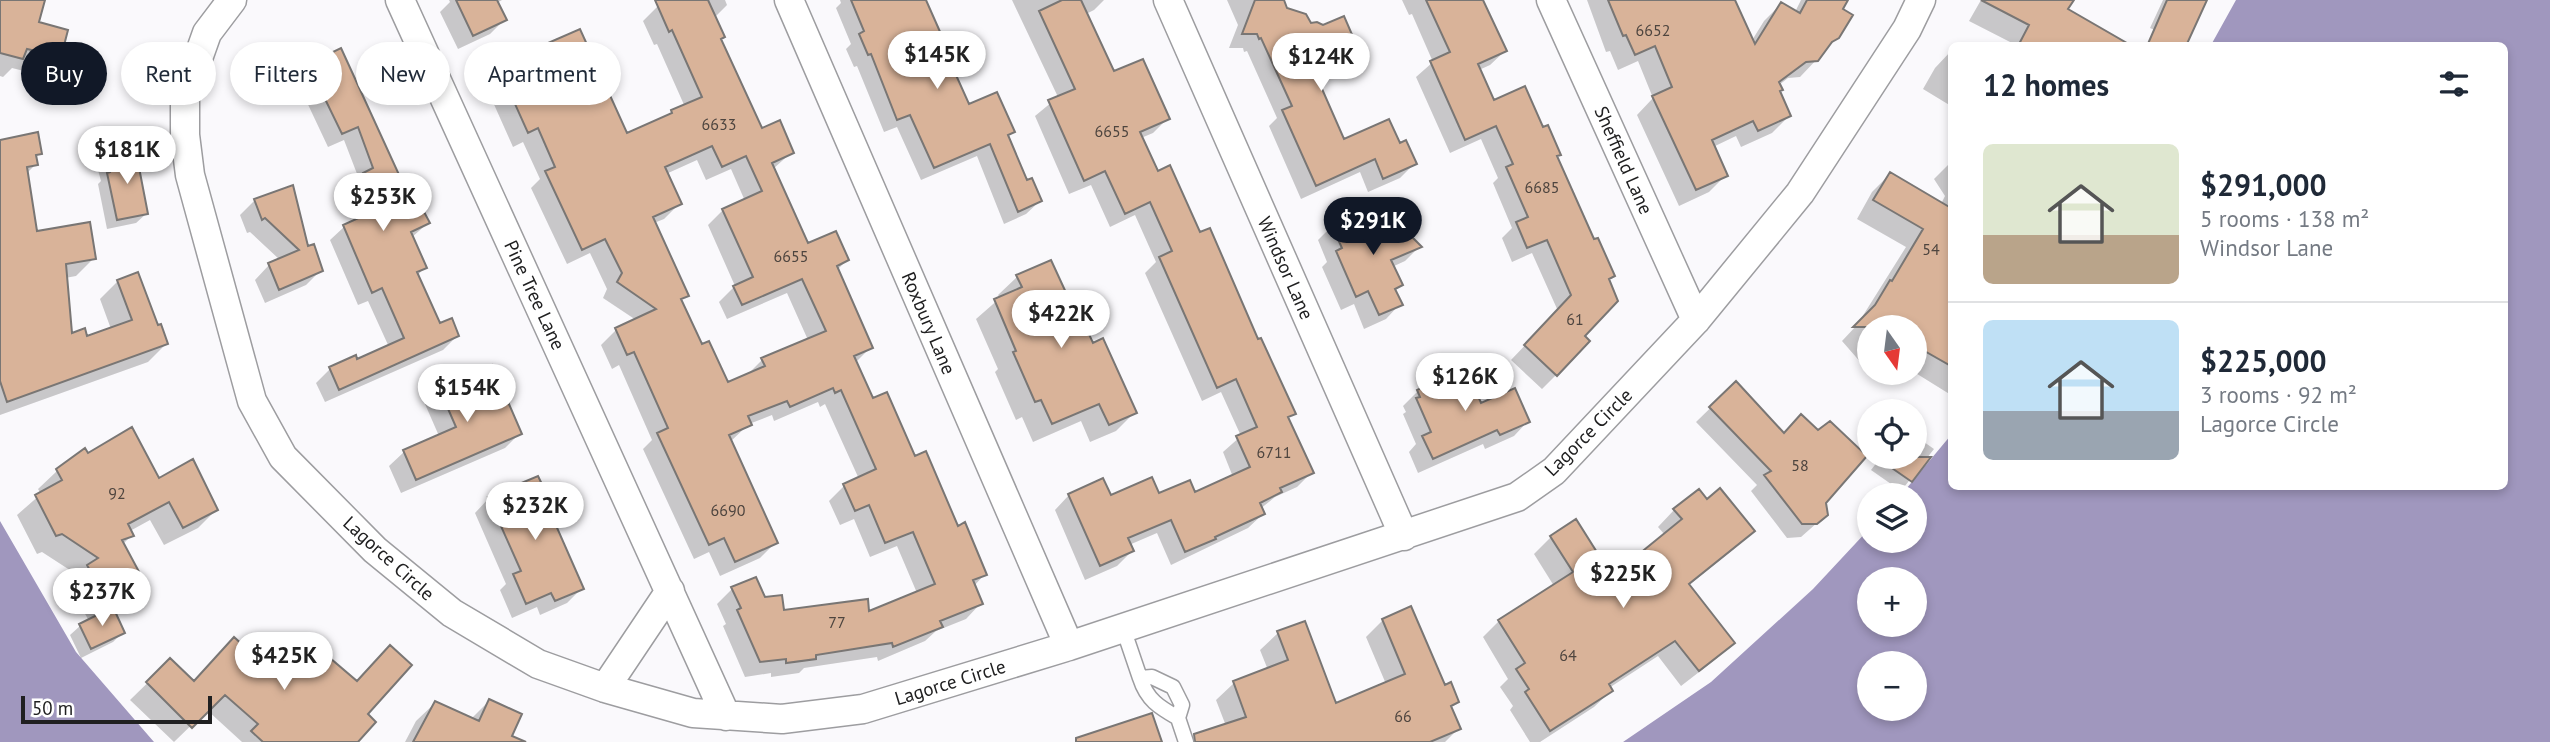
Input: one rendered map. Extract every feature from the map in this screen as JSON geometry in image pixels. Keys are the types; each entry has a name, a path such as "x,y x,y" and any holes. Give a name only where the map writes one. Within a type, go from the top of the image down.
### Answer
{"street":[{"name":"Lagorce Circle","path":"232,0 207,33 194,70 186,95 185,135 190,175 252,401 283,457 375,550 452,614 538,664 605,688 693,713 782,719 863,709 1069,646 1517,497 1554,471 1696,320 1800,193 1907,29 1921,0"},
{"name":"Pine Tree Lane","path":"400,0 726,716"},
{"name":"Roxbury Lane","path":"789,0 1069,646"},
{"name":"Windsor Lane","path":"1168,0 1404,536"},
{"name":"Sheffield Lane","path":"1551,0 1696,320"},
{"path":"605,688 670,591"}],"lane":[{"path":"1123,628 1150,699 1178,719"},
{"path":"1140,678 1152,677 1174,687 1182,705 1178,719 1186,742"}],"shaded area":[{"path":"2236,0 2550,0 2550,742 1623,742 1711,682 1813,589 1857,542 1857,553 1927,553 1927,483 1911,483 1923,469 1927,469 1927,464 1948,439 1948,490 2508,490 2508,42 2213,42"},
{"path":"0,521 76,652 154,742 0,742"}],"building":[{"path":"0,0 45,0 39,22 68,30 65,42 21,42 21,58 0,53"},
{"path":"456,0 497,0 507,20 473,36"},
{"path":"655,0 708,0 725,37 721,39 762,128 780,120 794,153 772,163 808,243 836,231 849,260 837,266 873,348 854,356 873,398 887,392 915,456 926,451 958,526 965,522 987,575 973,580 983,604 940,621 943,627 893,647 892,643 816,655 816,659 786,663 786,659 760,662 737,610 741,608 731,587 756,577 765,597 782,595 784,610 868,599 869,611 935,584 913,532 885,543 869,505 855,511 843,484 876,469 841,390 835,393 833,388 790,407 787,401 748,416 752,425 729,435 778,543 735,562 724,538 709,545 657,433 668,428 634,352 627,355 615,328 656,309 617,282 622,273 605,239 582,250 545,171 555,167 538,128 528,133 515,105 614,105 627,133 672,113 671,110 702,97 672,30 669,32","holes":["712,146 722,167 746,156 762,191 722,209 753,277 733,286 742,305 802,279 826,331 761,358 765,366 728,382 709,341 702,344 681,299 689,296 653,217 682,204 665,167"]},
{"path":"851,0 926,0 941,34 938,35 969,104 997,92 1015,132 1008,135 1027,180 1032,178 1042,201 1018,212 990,144 934,168 910,115 897,120 871,54 868,55 859,34 864,31"},
{"path":"1062,0 1081,0 1114,71 1143,59 1170,119 1140,132 1158,171 1170,165 1200,232 1210,228 1258,339 1261,338 1296,414 1288,417 1314,473 1280,488 1282,492 1260,503 1265,514 1215,537 1216,539 1185,552 1171,520 1128,538 1134,551 1100,566 1068,494 1103,478 1111,495 1152,477 1159,493 1190,480 1195,492 1250,467 1236,436 1257,427 1236,379 1217,388 1159,257 1172,251 1150,202 1125,214 1105,171 1084,181 1048,100 1075,89 1039,11"},
{"path":"1255,0 1284,0 1287,8 1306,14 1311,23 1323,25 1344,16 1360,53 1315,73 1344,139 1389,119 1400,143 1406,140 1417,164 1383,179 1375,159 1316,186 1282,110 1292,106 1261,38 1259,39 1257,34 1242,34"},
{"path":"1426,0 1483,0 1507,51 1478,64 1494,100 1525,86 1543,127 1548,125 1561,155 1557,156 1594,239 1598,238 1615,276 1609,279 1618,301 1585,336 1590,341 1557,376 1524,345 1571,295 1547,240 1527,248 1516,222 1528,217 1506,167 1513,164 1496,126 1465,140 1430,61 1450,52"},
{"path":"1608,0 1735,0 1755,44 1781,2 1800,13 1807,0 1848,0 1843,9 1853,15 1839,38 1832,42 1818,61 1806,62 1779,82 1791,116 1758,131 1753,121 1712,140 1728,176 1696,190 1652,96 1672,87 1655,46 1635,55 1626,35 1623,36"},
{"path":"1981,0 2074,0 2068,9 2125,42 2020,42 2029,25"},
{"path":"2167,0 2207,0 2188,42 2149,42"},
{"path":"580,29 586,42 550,42"},
{"path":"342,50 356,81 356,105 367,105 400,177 407,180 430,223 411,232 427,268 417,272 440,323 452,318 459,336 339,390 329,367 356,355 357,359 404,338 382,288 372,293 343,225 376,210 363,173 373,168 358,127 342,134 328,105 342,105"},
{"path":"38,132 42,154 36,155 38,165 27,167 37,231 90,222 96,259 66,264 72,333 85,328 87,336 132,320 117,280 138,272 168,344 7,402 0,381 0,140"},
{"path":"136,152 148,214 117,220 107,173 110,172 107,158"},
{"path":"1890,172 1948,206 1948,364 1927,352 1927,315 1865,315 1875,305 1890,280 1892,281 1923,229 1873,200"},
{"path":"293,185 308,246 314,244 323,271 279,290 268,263 299,250 265,218 262,220 254,199"},
{"path":"1380,209 1388,226 1397,222 1422,247 1391,260 1403,285 1395,289 1403,305 1379,315 1368,291 1356,297 1336,251 1342,248 1331,224 1353,215 1355,220"},
{"path":"1051,260 1093,343 1103,338 1137,413 1109,425 1099,404 1052,424 1041,400 1035,402 994,299 1022,287 1016,275"},
{"path":"492,365 522,434 416,480 403,450 456,427 439,388"},
{"path":"1466,368 1481,403 1515,388 1530,422 1500,435 1497,430 1433,459 1422,436 1431,432 1416,398 1420,397 1417,390"},
{"path":"1736,381 1784,433 1801,414 1818,430 1830,421 1857,447 1857,467 1826,503 1828,515 1817,524 1802,524 1764,475 1771,471 1709,407"},
{"path":"132,427 159,478 193,459 218,510 183,528 169,502 128,524 134,536 122,540 144,581 135,586 138,593 110,607 87,565 98,558 62,534 56,536 35,495 62,480 56,469 85,448 88,453"},
{"path":"1893,469 1922,469 1912,482"},
{"path":"538,476 551,503 547,505 584,589 555,601 551,593 526,604 513,574 521,571 488,497"},
{"path":"1720,488 1755,531 1689,584 1735,643 1699,671 1675,641 1609,684 1613,691 1550,731 1525,692 1529,689 1516,669 1525,663 1498,620 1573,572 1550,536 1576,519 1612,576 1682,519 1673,509 1699,489 1707,499"},
{"path":"1411,606 1445,685 1451,682 1459,702 1451,706 1461,729 1430,742 1195,742 1194,734 1246,717 1233,681 1288,660 1277,631 1305,621 1336,703 1405,674 1382,619"},
{"path":"113,607 125,633 91,649 79,624"},
{"path":"279,634 314,664 324,653 357,681 390,645 412,665 368,714 376,722 358,742 263,742 251,731 258,724 225,695 192,728 146,682 170,658 194,681 234,637 258,659"},
{"path":"489,699 522,714 512,736 526,742 413,742 435,701 479,721"},
{"path":"1152,713 1162,742 1076,742 1076,738"}]}
